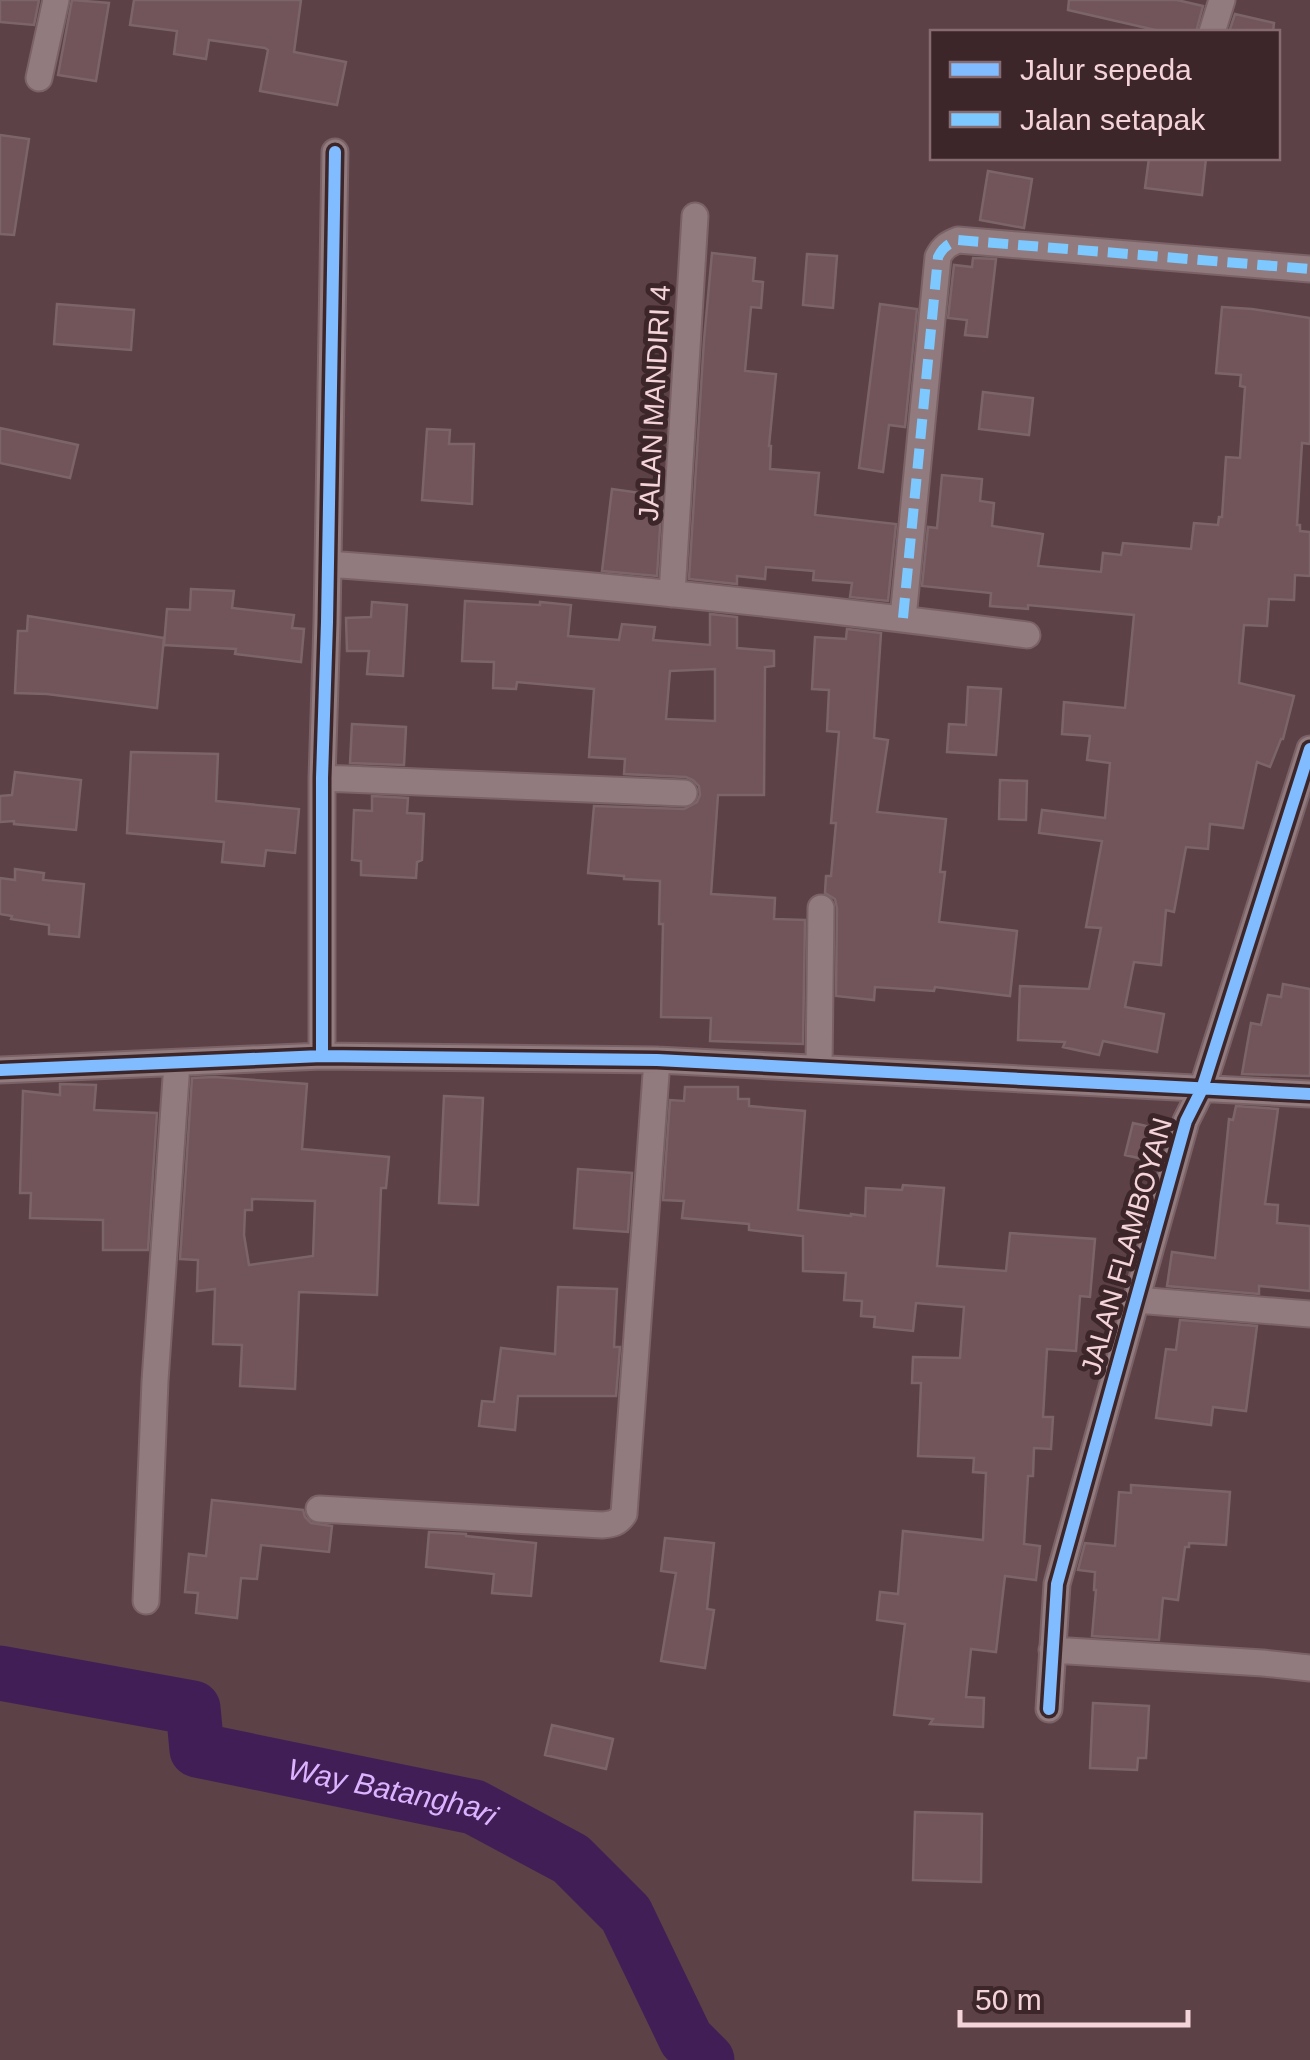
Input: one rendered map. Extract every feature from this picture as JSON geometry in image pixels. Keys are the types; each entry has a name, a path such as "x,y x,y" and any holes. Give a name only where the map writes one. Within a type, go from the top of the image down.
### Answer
{"street":[{"path":"40,78 56,0"},
{"path":"1213,30 1222,0"},
{"path":"322,1056 322,778 335,152"},
{"name":"JALAN MANDIRI 4","path":"672,594 695,216"},
{"path":"903,618 938,257 942,249 958,240 1310,269"},
{"path":"328,564 672,594 1027,635"},
{"name":"JALAN FLAMBOYAN","path":"1049,1708 1057,1584 1186,1121 1202,1088 1310,748"},
{"path":"322,778 684,793"},
{"path":"819,1068 821,908"},
{"path":"0,1070 322,1056 657,1060 1310,1094"},
{"path":"319,1509 602,1524 620,1521 624,1514 657,1060"},
{"path":"146,1602 155,1381 177,1062"},
{"path":"1136,1300 1310,1314"},
{"path":"1052,1650 1310,1668"}],"building":[{"path":"0,0 39,0 34,25 0,22"},
{"path":"72,0 109,3 96,81 58,75"},
{"path":"134,0 301,0 294,52 346,62 337,105 260,91 268,50 265,48 209,40 206,59 174,54 177,31 130,25"},
{"path":"1069,0 1177,0 1203,6 1197,30 1155,30 1068,10"},
{"path":"1235,14 1274,23 1273,30 1230,30"},
{"path":"0,135 29,139 14,235 0,234"},
{"path":"1149,160 1206,160 1202,195 1145,188"},
{"path":"988,171 1032,179 1024,228 980,220"},
{"path":"712,253 755,258 753,281 763,282 761,308 751,307 745,371 776,374 770,469 819,473 815,515 896,524 888,601 850,597 852,583 813,580 814,571 766,567 765,579 737,576 737,584 689,579"},
{"path":"807,254 837,256 833,308 803,305"},
{"path":"973,258 996,259 987,337 965,335 967,320 948,318 954,265 972,267"},
{"path":"57,304 134,310 131,350 54,344"},
{"path":"880,304 917,309 905,427 889,425 883,472 859,468"},
{"path":"1222,307 1310,318 1310,444 1302,443 1297,525 1300,531 1310,532 1310,576 1295,575 1294,600 1269,599 1267,626 1244,625 1239,683 1294,696 1283,739 1270,767 1257,762 1243,828 1210,824 1208,849 1186,847 1174,912 1166,910 1161,965 1134,962 1125,1007 1164,1014 1157,1052 1103,1041 1099,1055 1063,1047 1065,1042 1018,1040 1020,986 1089,989 1101,928 1086,927 1102,841 1039,833 1042,810 1105,818 1110,763 1087,760 1090,736 1062,734 1064,702 1125,708 1134,615 1028,605 1028,609 990,606 991,593 922,586 928,527 937,528 942,475 982,479 980,501 994,503 992,526 1043,534 1038,566 1101,572 1103,553 1121,555 1123,543 1191,549 1194,523 1218,525 1222,517 1226,457 1240,458 1245,387 1240,386 1241,375 1216,373"},
{"path":"983,392 1033,398 1029,435 979,429"},
{"path":"0,428 78,445 70,478 0,463"},
{"path":"427,429 450,430 449,444 474,444 472,504 422,500"},
{"path":"612,489 662,496 657,576 602,571"},
{"path":"191,589 234,591 232,608 294,615 292,628 304,629 301,662 235,654 236,649 164,645 167,609 190,610"},
{"path":"465,601 571,605 568,636 619,640 622,624 655,627 653,640 710,645 710,614 737,617 737,648 774,651 774,666 765,667 764,795 718,795 711,894 775,898 774,919 805,920 803,1044 710,1041 711,1018 661,1017 660,881 588,873 594,806 684,809 697,802 699,786 686,777 624,774 625,759 589,757 594,689 517,682 516,689 493,688 494,662 462,661","holes":["715,669 715,721 666,719 670,671"]},
{"path":"372,602 407,605 403,676 367,674 369,651 347,651 346,618 371,617"},
{"path":"28,616 164,638 157,708 15,693 18,631 27,631"},
{"path":"847,629 881,633 874,738 888,740 877,812 946,819 939,922 1017,931 1010,996 935,987 934,991 875,987 874,1000 836,996 837,908 835,899 825,893 826,876 831,876 836,823 831,823 839,732 827,731 829,690 812,689 815,637 846,639"},
{"path":"968,687 1001,689 996,755 947,752 949,724 966,725"},
{"path":"352,724 406,727 404,765 350,763"},
{"path":"131,752 218,754 216,801 299,809 295,853 266,850 264,866 222,862 224,842 127,833"},
{"path":"15,772 81,780 76,830 0,822 0,796 12,795"},
{"path":"1000,780 1027,781 1026,820 999,819"},
{"path":"372,796 408,798 407,813 424,814 422,860 417,862 416,878 361,875 361,861 352,860 354,810 372,811"},
{"path":"15,869 44,873 43,880 84,884 79,937 49,934 49,925 0,914 0,878 15,880"},
{"path":"1283,984 1310,989 1310,1076 1242,1074 1251,1023 1261,1025 1268,995 1281,997"},
{"path":"192,1078 307,1084 302,1149 389,1157 386,1188 381,1188 377,1295 299,1292 295,1389 240,1386 242,1345 213,1344 215,1289 197,1291 198,1260 180,1259","holes":["252,1199 315,1201 313,1256 249,1265 245,1210 252,1210"]},
{"path":"60,1084 96,1085 94,1110 157,1113 148,1250 103,1250 103,1220 30,1218 31,1193 20,1193 23,1091 60,1095"},
{"path":"685,1087 738,1087 738,1099 749,1099 749,1106 805,1111 798,1210 865,1216 866,1188 944,1188 937,1266 1006,1271 1010,1233 1095,1239 1090,1297 1080,1296 1076,1351 1047,1349 1043,1417 1053,1417 1051,1449 1034,1448 1033,1476 1028,1476 1024,1544 1040,1546 1036,1580 1005,1576 996,1652 971,1649 966,1697 984,1698 983,1727 930,1724 933,1719 894,1715 905,1624 877,1620 880,1592 898,1594 903,1531 983,1540 986,1473 973,1472 974,1458 918,1456 921,1383 912,1383 913,1357 960,1358 964,1307 916,1303 913,1331 874,1327 875,1317 861,1316 862,1301 844,1300 846,1273 803,1271 803,1236 749,1230 749,1224 682,1218 684,1201 663,1200 670,1100 684,1101"},
{"path":"444,1096 483,1098 478,1205 439,1203"},
{"path":"1236,1106 1278,1109 1265,1204 1278,1205 1277,1223 1310,1226 1310,1291 1259,1286 1259,1294 1167,1286 1172,1252 1215,1258 1229,1119 1233,1120"},
{"path":"1133,1123 1164,1130 1156,1162 1125,1155"},
{"path":"578,1169 632,1173 628,1232 574,1228"},
{"path":"558,1287 617,1289 614,1347 620,1347 616,1396 518,1396 515,1430 479,1426 482,1401 494,1402 501,1348 555,1354"},
{"path":"1180,1320 1257,1326 1246,1411 1213,1407 1211,1425 1156,1418 1166,1349 1176,1350"},
{"path":"1131,1485 1230,1492 1226,1545 1189,1543 1185,1547 1178,1600 1163,1598 1159,1640 1092,1636 1095,1572 1078,1570 1085,1543 1115,1546 1119,1492 1131,1493"},
{"path":"212,1500 303,1510 311,1523 332,1526 329,1552 261,1545 257,1579 241,1578 237,1618 196,1613 198,1593 185,1592 189,1554 206,1556"},
{"path":"429,1532 536,1543 531,1596 492,1593 494,1574 426,1567"},
{"path":"665,1538 714,1543 707,1609 714,1610 705,1668 661,1661 676,1573 661,1571"},
{"path":"1093,1703 1149,1706 1146,1758 1138,1758 1137,1770 1090,1768"},
{"path":"552,1725 613,1739 606,1769 545,1755"},
{"path":"915,1812 982,1814 981,1882 913,1880"}],"waterway":[{"name":"Way Batanghari","path":"0,1673 193,1708 197,1750 474,1807 571,1859 626,1914 686,2039 707,2060"}],"marked path":[{"path":"903,618 938,257 946,246 958,240 1310,269"}],"cycle path":[{"path":"322,1056 322,778 335,152"},
{"path":"1049,1709 1057,1584 1186,1121 1202,1089 1310,749"},
{"path":"0,1070 322,1056 657,1060 1310,1094"}]}
